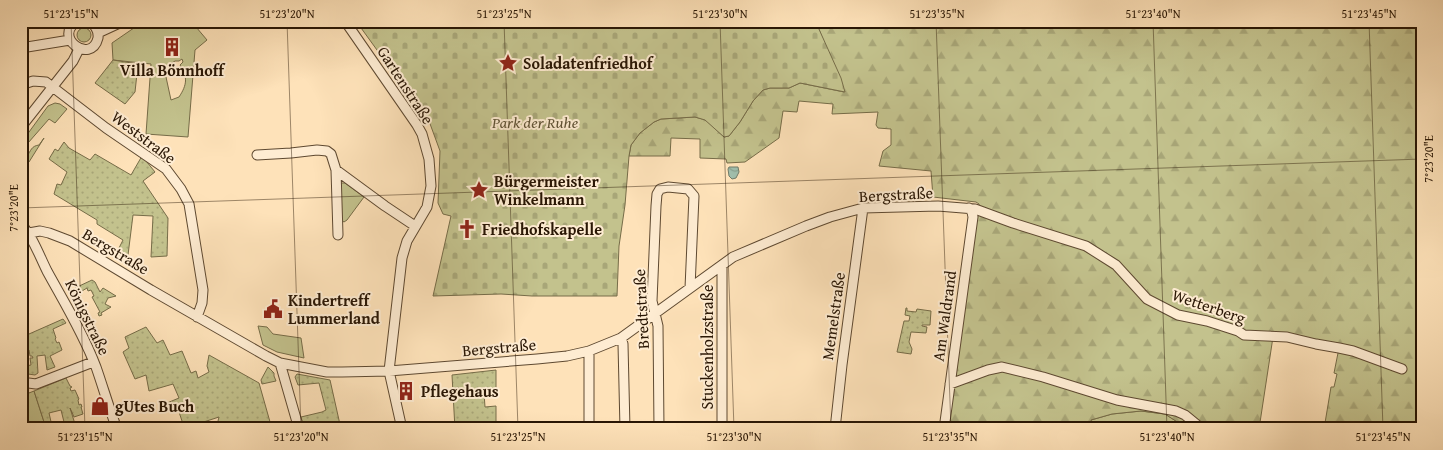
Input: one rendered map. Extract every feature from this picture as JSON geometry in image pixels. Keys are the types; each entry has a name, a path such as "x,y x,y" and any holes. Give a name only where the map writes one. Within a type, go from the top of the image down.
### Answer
{"street":[{"path":"78,21 71,28 70,40 79,49 85,49 94,45 97,39 96,27 89,21"},
{"path":"98,33 124,21"},
{"name":"Gartenstraße","path":"345,21 398,96 422,134 429,159 431,186 427,207 415,226 404,249 402,258 389,371 402,429"},
{"path":"21,48 70,40"},
{"path":"21,127 73,62 79,49"},
{"path":"21,84 38,80 46,82 53,87"},
{"name":"Weststraße","path":"53,87 106,128 166,169 181,189 189,204 204,290 197,317"},
{"path":"257,154 317,150 326,151 330,154 336,170 338,235"},
{"path":"336,170 415,226"},
{"name":"Stuckenholzstraße","path":"660,190 668,187 688,189 694,196 690,288"},
{"name":"Bredtstraße","path":"659,429 658,326 652,301 656,206 657,194 660,190"},
{"name":"Bergstraße","path":"29,233 40,231 70,241 197,317 280,363 327,372 389,371 547,358 589,352 621,338 743,252 817,221 863,208 938,206 970,208"},
{"name":"Memelstraße","path":"835,429 863,208"},
{"name":"Wetterberg","path":"970,208 1086,246 1116,265 1147,299 1178,315 1207,321 1244,334 1287,337 1354,351 1402,369"},
{"name":"Am Waldrand","path":"944,429 973,218 970,208"},
{"name":"Königstraße","path":"21,224 29,233 94,362 117,429"},
{"name":"Stuckenholzstraße","path":"722,266 722,429"},
{"path":"621,338 623,344 625,429"},
{"path":"589,352 589,429"},
{"path":"21,382 36,384 94,362"},
{"path":"280,363 299,429"},
{"path":"950,384 1002,367 1043,377 1117,400 1176,411 1185,415 1202,429"}],"green space":[{"path":"144,21 191,21 207,40 195,50 188,137 146,134 151,64 113,60 112,43","holes":["182,59 183,62 180,65 185,77 184,89 179,97 171,100 166,77 159,68"]},
{"name":"Park der Ruhe","path":"356,21 793,21 818,27 841,78 845,92 800,83 789,88 763,90 753,101 729,136 724,137 705,120 695,117 661,119 640,133 631,145 629,156 619,246 617,296 501,294 433,296 451,216 443,214 438,203 440,151 429,121 427,122 419,108"},
{"path":"793,21 1422,21 1422,429 1324,429 1331,387 1334,387 1337,374 1334,373 1339,348 1273,337 1259,429 1195,429 1182,425 1165,414 1141,411 1112,414 1091,420 1092,424 1087,426 1087,429 947,429 976,214 979,204 976,202 933,197 931,171 879,166 883,151 891,145 891,129 878,128 876,125 878,112 832,114 833,104 799,101 797,112 783,111 779,138 745,162 727,163 726,159 700,158 700,139 671,138 670,156 629,156 631,145 640,133 661,119 695,117 706,120 724,137 729,136 753,101 763,90 789,88 800,83 844,92 818,27"},
{"path":"84,28 89,30 91,35 89,40 84,42 79,40 77,35 79,30"},
{"path":"113,60 138,64 135,92 125,104 95,83"},
{"path":"55,103 67,109 55,123 49,119 21,151 21,143 48,106"},
{"path":"44,138 29,162 27,161 21,167 21,160 33,148 39,145"},
{"path":"64,142 69,148 90,160 95,154 131,175 142,156 155,172 143,181 168,218 167,256 151,257 153,216 133,215 127,263 115,256 123,240 97,224 97,220 54,194 57,184 61,185 67,172 49,159 55,149 58,151"},
{"path":"345,183 364,197 344,222 341,220 339,185"},
{"path":"92,280 100,292 103,288 116,296 108,298 105,304 111,307 99,316 98,313 100,312 92,297 94,296 91,290 88,291 87,288 77,291 75,288"},
{"path":"906,308 907,311 916,312 917,309 931,311 930,325 922,325 927,327 926,333 911,332 909,342 912,349 911,354 897,352 904,321 909,321 910,316 905,315"},
{"path":"63,319 66,323 53,329 55,339 57,343 59,342 62,350 50,356 55,367 47,370 45,355 37,356 38,373 35,375 21,373 21,367 31,365 30,358 33,358 30,356 29,350 21,351 21,330 29,334"},
{"path":"258,326 267,327 273,334 301,338 304,358 277,352 263,345"},
{"path":"146,327 157,343 163,340 170,355 182,351 191,373 196,371 198,378 209,372 207,366 209,355 259,383 272,429 216,429 219,417 182,429 182,421 178,409 171,410 167,403 179,398 173,384 149,391 146,375 135,379 123,352 129,348 125,337"},
{"path":"268,367 274,373 276,381 262,384 261,380"},
{"path":"496,370 496,392 484,393 485,407 496,406 496,423 492,425 492,429 455,429 452,375"},
{"path":"297,374 330,380 341,429 330,429 329,426 324,427 323,422 313,424 313,429 304,429 301,417 326,410 319,383 298,385 295,377"},
{"path":"66,378 72,387 70,388 71,391 75,390 83,414 74,417 70,408 75,424 68,426 68,429 63,429 67,426 63,423 61,410 49,413 52,426 46,428 34,391"},
{"path":"21,387 27,388 29,393 34,391 46,428 21,429"},
{"path":"1141,411 1165,414 1182,425 1195,429 1087,429 1091,420 1112,414"}],"water":[{"path":"729,167 738,167 739,172 736,178 732,179 729,176"}],"place":[{"name":"Villa Bönnhoff","path":"172,47"},
{"name":"Soladatenfriedhof","path":"508,63"},
{"name":"Bürgermeister Winkelmann","path":"479,190"},
{"name":"Friedhofskapelle","path":"467,229"},
{"name":"Kindertreff Lummerland","path":"273,309"},
{"name":"Pflegehaus","path":"406,391"},
{"name":"gUtes Buch","path":"100,406"}]}
